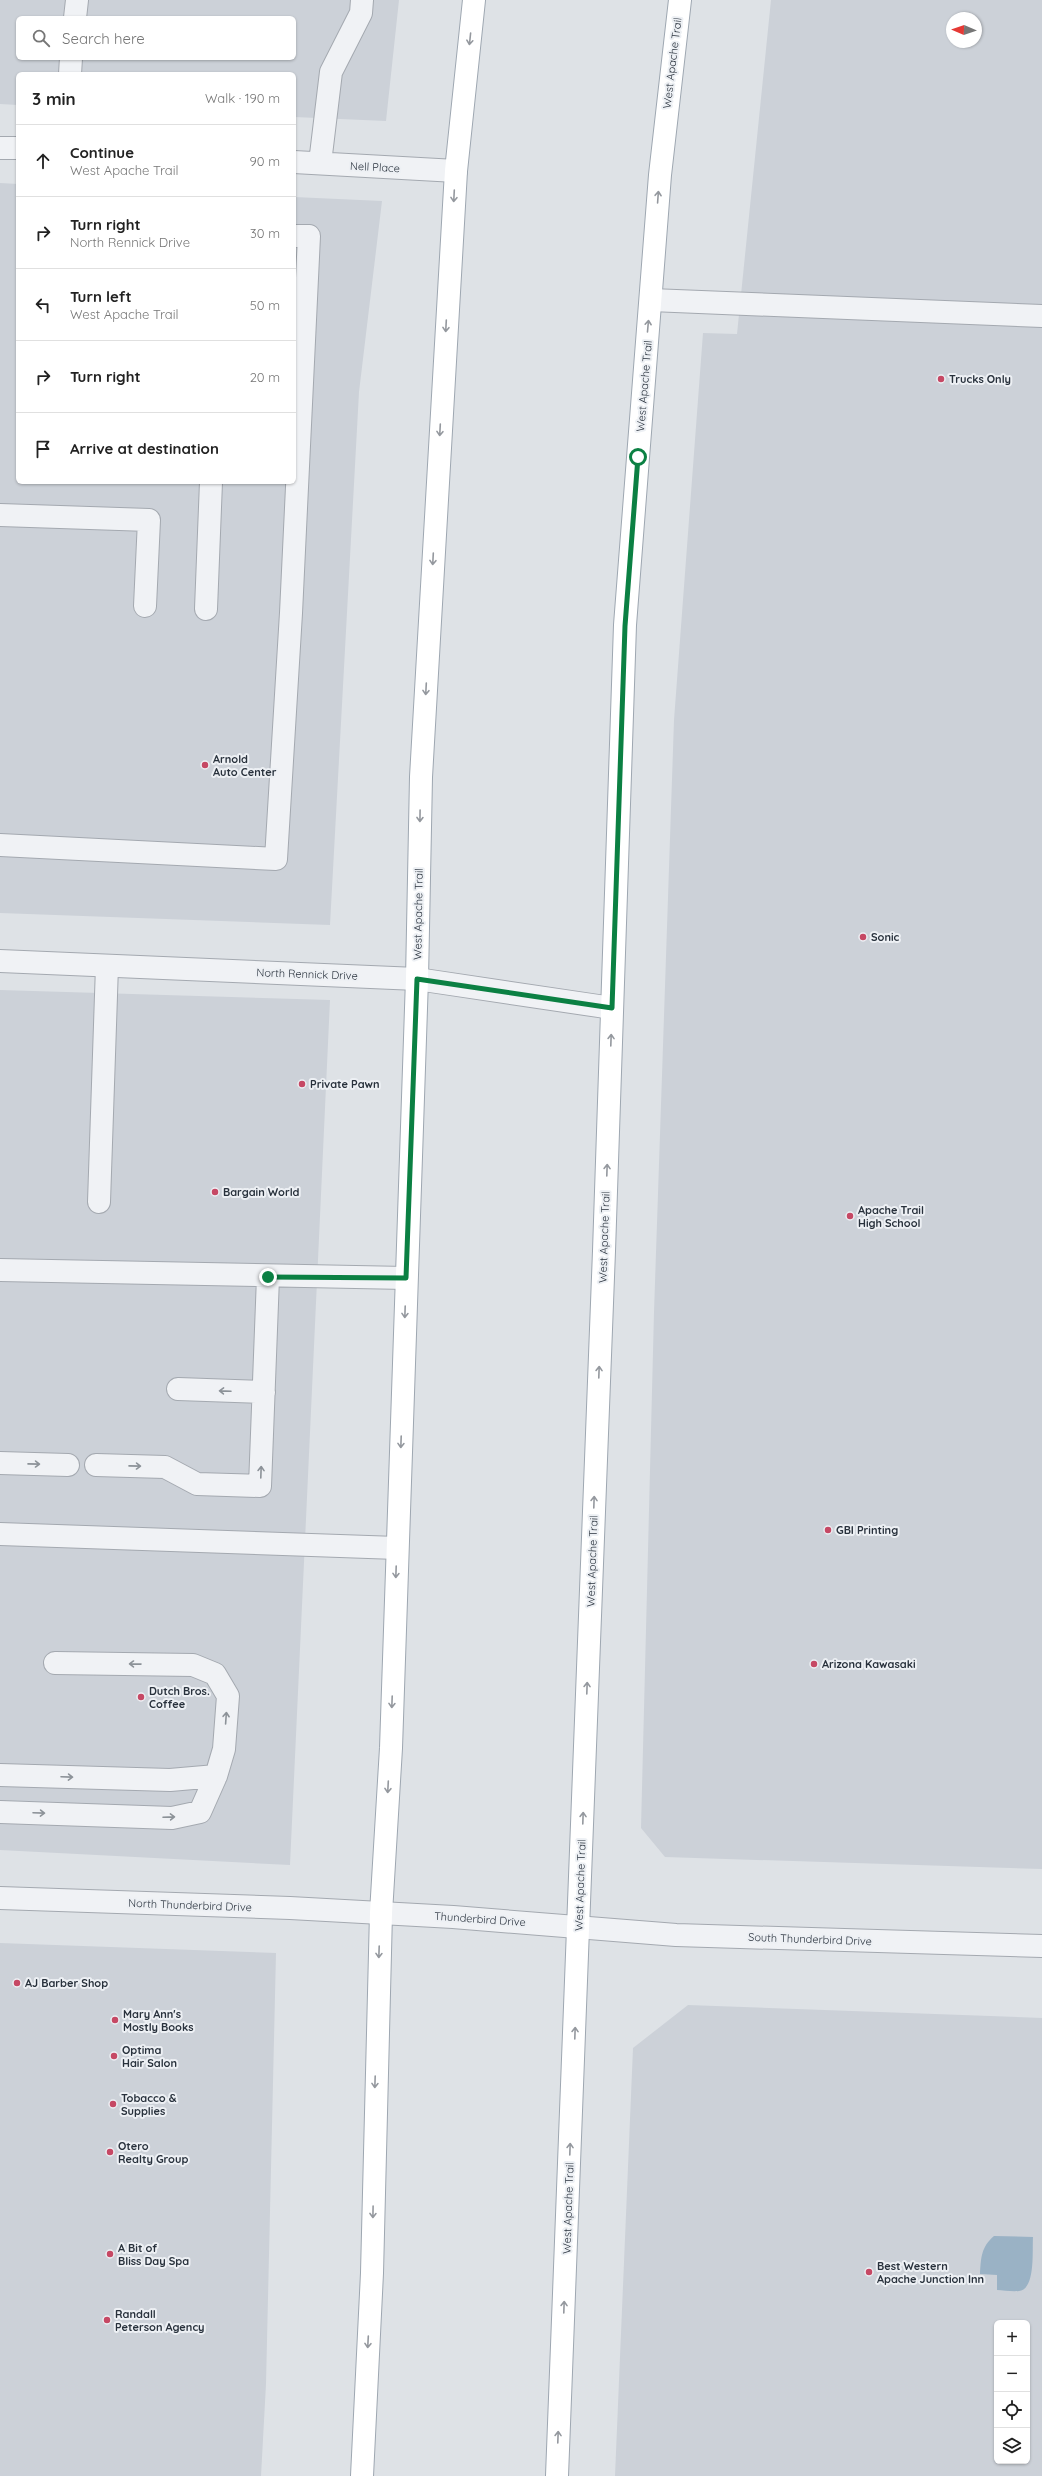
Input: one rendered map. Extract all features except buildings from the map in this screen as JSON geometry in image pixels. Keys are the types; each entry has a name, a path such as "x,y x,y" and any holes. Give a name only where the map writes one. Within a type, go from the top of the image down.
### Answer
{"main road":[{"name":"West Apache Trail","path":"362,2476 372,2273 381,1913 391,1748 417,979 421,777 456,172 474,0"},
{"name":"West Apache Trail","path":"557,2476 579,1927 625,626 666,105 680,0"}],"street":[{"path":"75,16 77,0"},
{"path":"320,163 331,72 361,13 362,0"},
{"path":"70,72 71,60"},
{"path":"0,148 16,148"},
{"name":"Nell Place","path":"296,162 456,172"},
{"path":"0,845 276,859 291,613 309,236 296,236"},
{"path":"650,300 1042,316"},
{"path":"206,609 211,484"},
{"path":"0,515 149,520 145,606"},
{"name":"North Rennick Drive","path":"0,961 417,979 612,1008"},
{"path":"99,1202 107,966"},
{"path":"0,1270 268,1277 406,1278"},
{"path":"96,1466 165,1467 197,1484 260,1486 268,1277"},
{"path":"178,1389 264,1392"},
{"path":"0,1463 68,1464"},
{"path":"0,1534 397,1548"},
{"path":"0,1812 172,1818 200,1812 216,1776 224,1749 228,1696 215,1674 193,1665 54,1663"},
{"path":"0,1775 170,1780 216,1776"},
{"name":"North Thunderbird Drive","path":"0,1898 381,1913"},
{"name":"Thunderbird Drive","path":"381,1913 579,1927"},
{"name":"South Thunderbird Drive","path":"579,1927 676,1935 1042,1946"}],"shaded area":[{"path":"0,0 399,0 386,121 296,117 296,72 16,72 16,105 0,104"},
{"path":"771,0 1042,0 1042,1869 665,1857 641,1828 654,1312 674,720 703,333 737,334"},
{"path":"0,183 16,184 16,484 296,484 296,197 382,201 359,392 330,925 0,913"},
{"path":"0,990 330,1000 290,1865 0,1850"},
{"path":"0,1943 276,1953 266,2384 261,2476 0,2476"},
{"path":"688,2005 1042,2018 1042,2476 615,2476 633,2048"}],"water":[{"path":"994,2236 1033,2237 1031,2276 1024,2289 1019,2291 997,2290 997,2275 980,2274 982,2253 986,2244"}],"place":[{"name":"Trucks Only","path":"941,379"},
{"name":"Arnold Auto Center","path":"205,765"},
{"name":"Sonic","path":"863,937"},
{"name":"Private Pawn","path":"302,1084"},
{"name":"Bargain World","path":"215,1192"},
{"name":"Apache Trail High School","path":"850,1216"},
{"name":"GBI Printing","path":"828,1530"},
{"name":"Arizona Kawasaki","path":"814,1664"},
{"name":"Dutch Bros. Coffee","path":"141,1697"},
{"name":"AJ Barber Shop","path":"17,1983"},
{"name":"Mary Ann's Mostly Books","path":"115,2020"},
{"name":"Optima Hair Salon","path":"114,2056"},
{"name":"Tobacco & Supplies","path":"113,2104"},
{"name":"Otero Realty Group","path":"110,2152"},
{"name":"A Bit of Bliss Day Spa","path":"110,2254"},
{"name":"Best Western Apache Junction Inn","path":"869,2272"},
{"name":"Randall Peterson Agency","path":"107,2320"}],"route":[{"path":"268,1277 406,1278 417,979 612,1008 625,626 638,457"}]}
